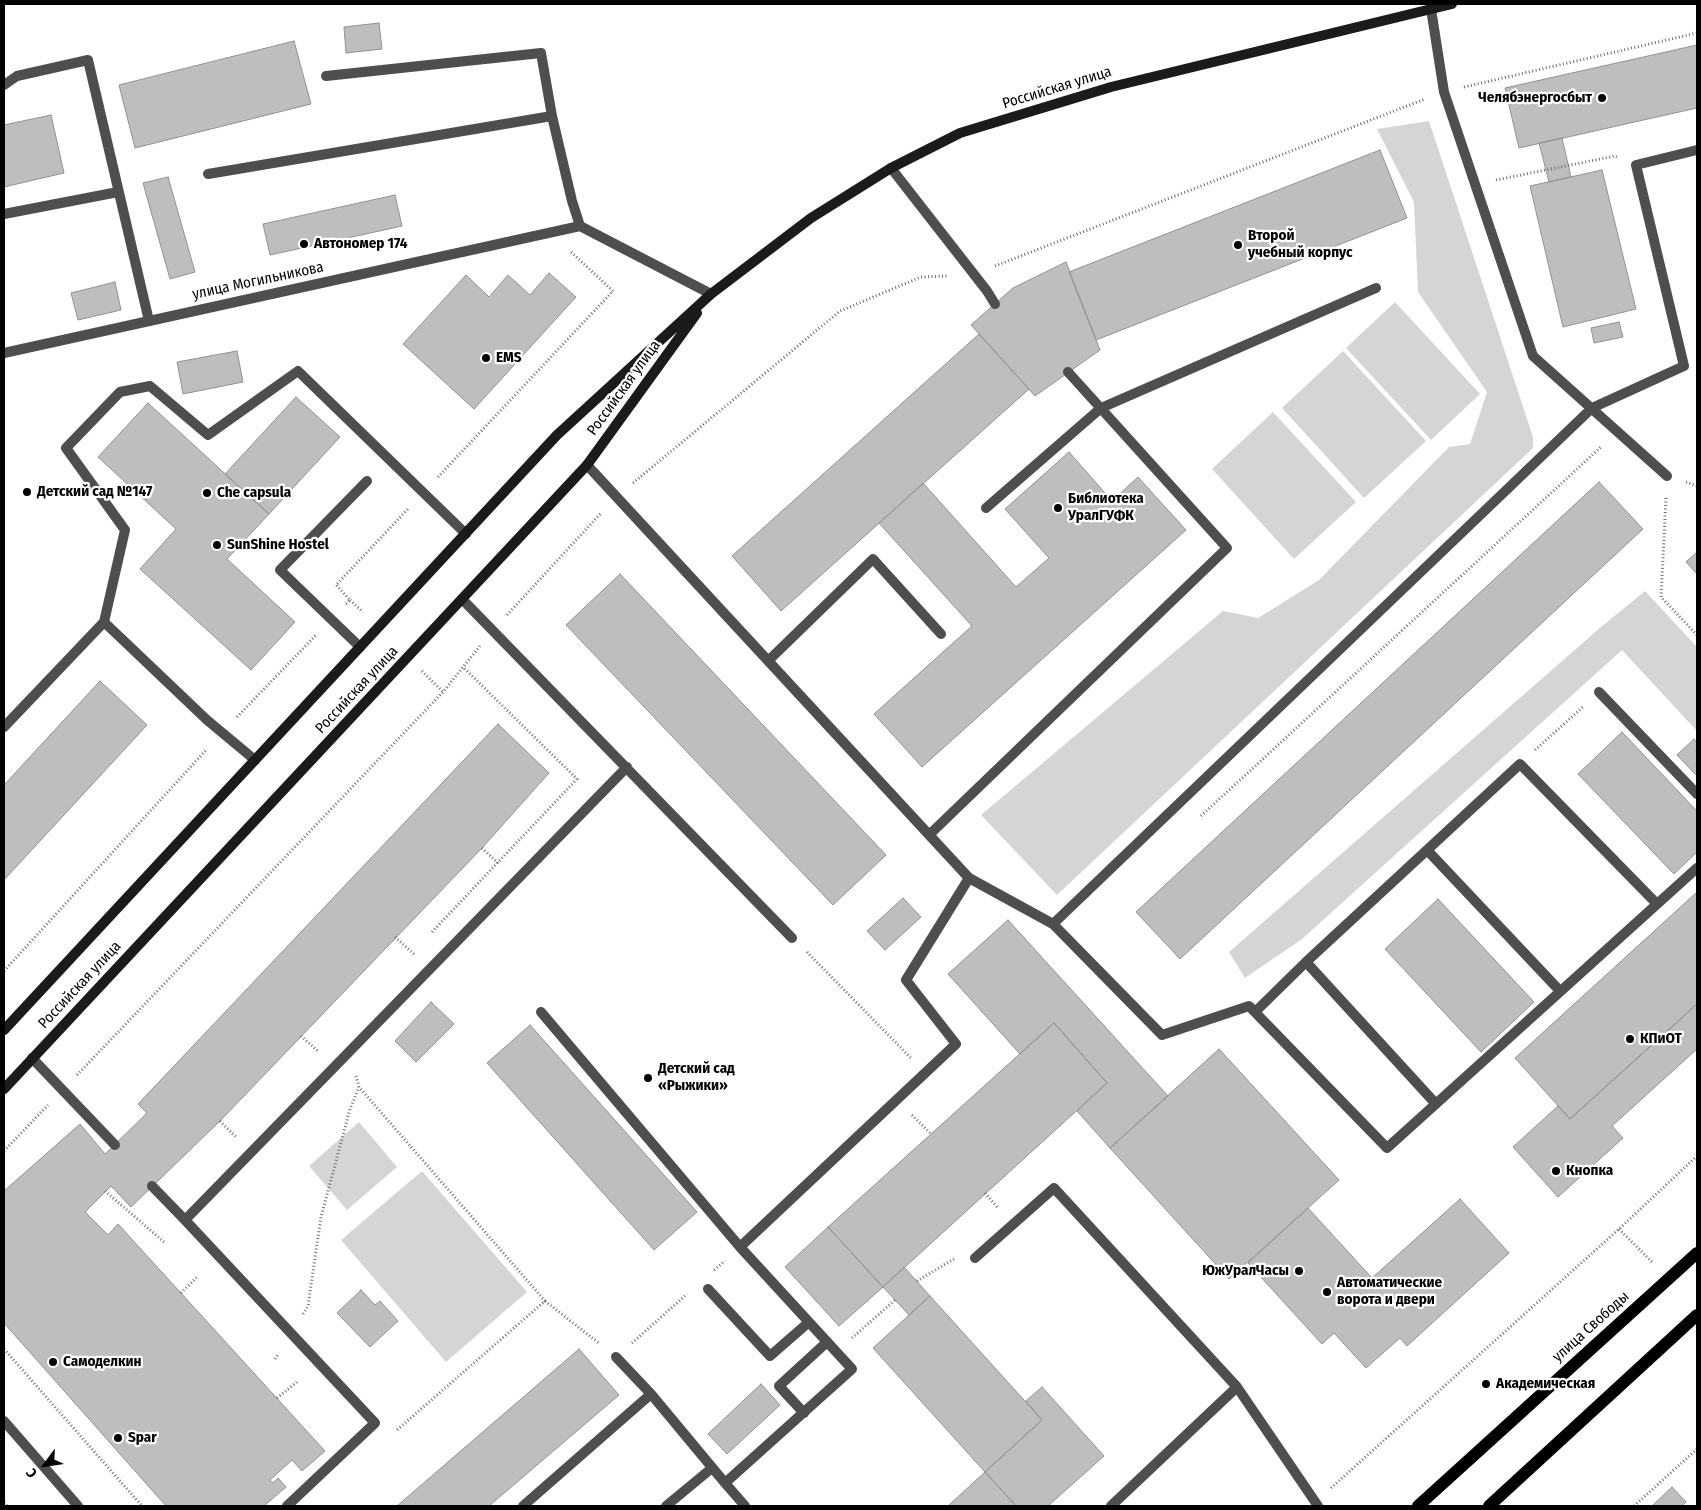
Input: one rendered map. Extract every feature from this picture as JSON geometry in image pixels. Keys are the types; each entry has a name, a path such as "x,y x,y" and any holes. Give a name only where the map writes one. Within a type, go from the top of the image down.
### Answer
{"main road":[{"name":"Российская улица","path":"4,1030 557,435 711,294 811,218 891,168 960,133 1111,87 1452,4"},
{"name":"Российская улица","path":"4,1089 587,465 711,294"},
{"name":"улица Свободы","path":"1418,1506 1697,1253"},
{"path":"1489,1506 1697,1315"}],"street":[{"path":"1431,9 1444,92 1532,356 1667,476"},
{"path":"326,76 541,53 552,116 572,201 580,226 711,294"},
{"path":"4,85 17,76 88,60 149,320"},
{"path":"208,174 552,116"},
{"path":"1053,924 1592,408 1684,366 1636,165 1697,150"},
{"path":"891,168 974,274 994,304"},
{"path":"4,214 118,192"},
{"name":"улица Могильникова","path":"4,353 580,226"},
{"path":"986,508 1101,408 1376,288"},
{"path":"4,727 104,622 125,530 66,448 120,392 150,386 208,435 298,371 466,534"},
{"path":"929,835 1227,548 1068,372"},
{"path":"587,465 969,878 1053,924 1162,1035 1249,1006 1387,1148 1697,868"},
{"path":"360,646 280,570 367,481"},
{"path":"768,661 873,558 941,634"},
{"path":"462,599 792,938"},
{"path":"104,622 207,720 255,760"},
{"path":"1599,692 1697,794"},
{"path":"1255,1012 1306,962 1520,764 1658,904"},
{"path":"184,1220 627,767"},
{"path":"1427,850 1560,991"},
{"path":"740,1247 956,1044 906,980 969,878"},
{"path":"1306,962 1436,1104"},
{"path":"541,1012 740,1247 852,1369 726,1483"},
{"path":"32,1058 114,1145"},
{"path":"152,1186 375,1423 287,1506"},
{"path":"975,1258 1054,1188 1237,1387 1317,1504"},
{"path":"708,1289 770,1356 808,1322"},
{"path":"804,1413 778,1386 827,1342"},
{"path":"616,1356 651,1394 745,1506"},
{"path":"1111,1506 1237,1387"},
{"path":"523,1506 651,1394"},
{"path":"4,1421 78,1506"},
{"path":"666,1506 712,1468"}],"path":[{"path":"4,1151 436,699 493,631 616,497 840,311 921,277 974,274 1444,92 1697,33"},
{"path":"1475,185 1615,156 1636,165"},
{"path":"1197,820 1618,432"},
{"path":"1697,486 1667,476 1662,597 1697,635"},
{"path":"432,932 577,779 463,667"},
{"path":"1520,764 1599,692"},
{"path":"792,938 926,1072"},
{"path":"412,953 418,946"},
{"path":"318,1052 325,1045"},
{"path":"275,1359 308,1306 321,1217 350,1109 359,1087 545,1302 616,1356 689,1292"},
{"path":"220,1121 237,1138 243,1130"},
{"path":"1317,1504 1697,1156"},
{"path":"105,1191 164,1242"},
{"path":"711,1273 740,1247"},
{"path":"181,1293 197,1277"},
{"path":"837,1352 895,1300"},
{"path":"375,1423 393,1433 545,1302"},
{"path":"4,1349 142,1506"},
{"path":"277,1398 297,1382"},
{"path":"1634,1506 1697,1448"},
{"path":"4,1502 7,1506"}],"shaded area":[{"path":"1429,121 1533,437 1533,448 1057,895 981,815 1223,611 1258,618 1319,580 1449,447 1470,444 1487,392 1418,292 1414,202 1377,129"},
{"path":"1395,302 1480,394 1431,440 1346,348"},
{"path":"1343,351 1426,441 1364,498 1282,408"},
{"path":"1273,412 1356,502 1294,559 1212,469"},
{"path":"1645,591 1697,647 1697,731 1622,650 1302,939 1245,978 1229,952 1601,627"},
{"path":"359,1122 397,1167 347,1210 309,1166"},
{"path":"422,1171 527,1292 446,1362 341,1240"}],"building":[{"path":"379,23 382,49 346,53 344,27"},
{"path":"294,41 311,104 135,148 119,85"},
{"name":"Челябэнергосбыт","path":"1697,45 1697,108 1519,148 1505,88"},
{"path":"51,115 64,173 4,187 4,125"},
{"path":"1562,138 1571,177 1549,182 1539,143"},
{"name":"Второй учебный корпус","path":"1380,150 1407,218 1096,340 1069,272"},
{"path":"1602,170 1636,309 1563,327 1530,186"},
{"path":"168,177 195,272 170,279 143,183"},
{"path":"395,195 402,226 270,255 263,224"},
{"path":"1066,262 1100,350 1035,396 971,325 1013,288"},
{"path":"549,273 576,297 474,409 403,344 466,275 489,297 508,275 530,295"},
{"path":"115,282 121,310 78,320 71,293"},
{"path":"1619,322 1623,337 1594,343 1591,328"},
{"path":"979,334 1029,389 781,611 732,556"},
{"path":"237,351 243,382 183,394 177,362"},
{"path":"296,397 340,437 269,514 225,474"},
{"path":"148,403 269,514 227,559 295,622 251,670 140,569 176,529 98,457"},
{"path":"1069,452 1112,501 1138,477 1186,530 922,767 874,714 972,626 879,523 923,483 1016,587 1049,558 1005,509"},
{"path":"1599,482 1643,529 1180,959 1136,912"},
{"path":"1697,552 1697,574 1686,562"},
{"path":"620,574 886,855 833,905 566,625"},
{"path":"100,681 147,725 4,880 4,785"},
{"path":"498,724 549,773 482,848 220,1121 131,1207 111,1186 85,1212 108,1235 118,1224 325,1451 302,1471 292,1460 270,1480 273,1483 278,1478 286,1487 264,1506 166,1506 4,1323 4,1191 80,1124 105,1154 147,1113 138,1104"},
{"path":"1622,732 1697,811 1697,852 1674,874 1578,774"},
{"path":"1694,739 1697,743 1697,776 1677,755"},
{"path":"1697,892 1697,1004 1570,1119 1515,1058"},
{"path":"903,898 921,917 885,950 867,931"},
{"path":"1438,899 1534,1002 1481,1052 1385,949"},
{"path":"1008,920 1168,1096 1110,1148 1077,1111 1107,1083 1054,1023 1020,1054 948,974"},
{"path":"431,1002 454,1024 416,1062 395,1041"},
{"path":"1697,1004 1697,1049 1612,1126 1623,1138 1558,1197 1513,1147 1558,1106 1570,1119"},
{"path":"1054,1023 1107,1083 883,1287 828,1227"},
{"path":"530,1025 697,1212 654,1250 487,1063"},
{"path":"1219,1049 1339,1180 1229,1279 1110,1148"},
{"path":"1460,1199 1509,1253 1407,1346 1400,1338 1366,1368 1334,1333 1322,1344 1248,1263 1308,1208 1372,1278"},
{"path":"828,1227 883,1287 839,1326 785,1267"},
{"path":"904,1267 930,1296 909,1315 883,1287"},
{"path":"361,1290 375,1305 380,1301 398,1321 370,1347 337,1313"},
{"path":"930,1296 1042,1420 985,1472 873,1348"},
{"path":"579,1349 619,1395 489,1506 397,1506"},
{"path":"761,1384 780,1405 727,1454 708,1434"},
{"path":"1042,1387 1104,1456 1048,1506 1016,1506 985,1472 1042,1420 1026,1401"},
{"path":"985,1472 1016,1506 948,1506"},
{"path":"1672,1487 1686,1502 1682,1506 1652,1506"}],"place":[{"name":"Челябэнергосбыт","path":"1602,98"},
{"name":"Автономер 174","path":"304,244"},
{"name":"Второй учебный корпус","path":"1238,245"},
{"name":"EMS","path":"486,358"},
{"name":"Детский сад №147","path":"27,492"},
{"name":"Che capsula","path":"207,493"},
{"name":"Библиотека УралГУФК","path":"1058,508"},
{"name":"SunShine Hostel","path":"217,545"},
{"name":"КПиОТ","path":"1630,1039"},
{"name":"Детский сад «Рыжики»","path":"648,1078"},
{"name":"Кнопка","path":"1556,1171"},
{"name":"ЮжУралЧасы","path":"1299,1271"},
{"name":"Автоматические ворота и двери","path":"1327,1292"},
{"name":"Самоделкин","path":"53,1362"},
{"name":"Академическая","path":"1486,1384"},
{"name":"Spar","path":"118,1438"}]}
